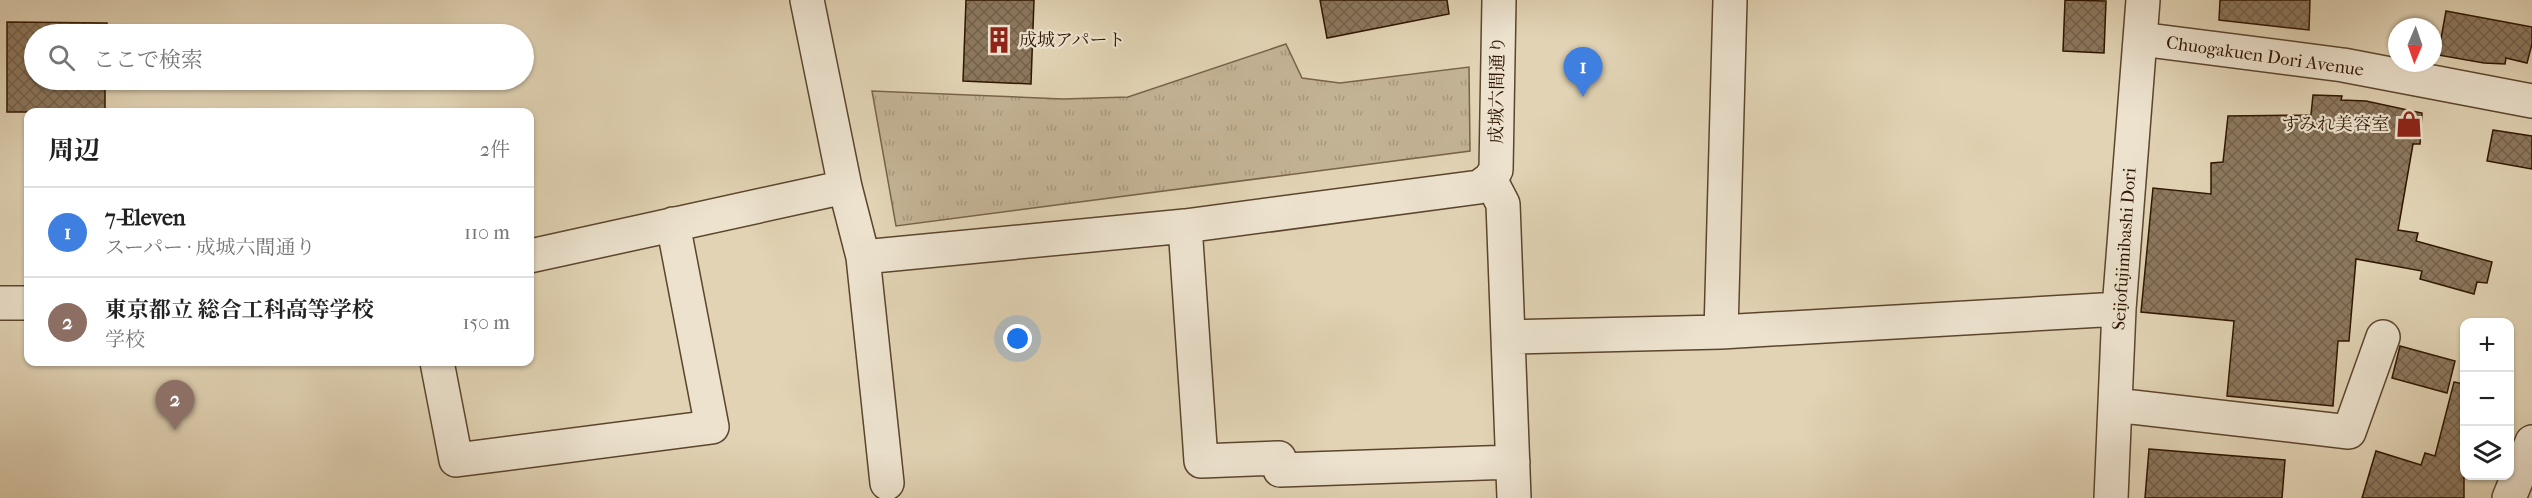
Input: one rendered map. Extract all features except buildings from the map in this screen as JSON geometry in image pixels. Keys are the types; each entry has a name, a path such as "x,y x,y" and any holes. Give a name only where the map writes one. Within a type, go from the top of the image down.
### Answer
{"street":[{"path":"807,0 845,187 863,257 887,483"},
{"name":"成城六間通り","path":"1490,179 1496,170 1499,0"},
{"path":"1721,332 1730,0"},
{"name":"Seijofujimibashi Dori","path":"2111,498 2119,309 2143,0"},
{"name":"Chuogakuen Dori Avenue","path":"2140,39 2343,65 2532,101"},
{"path":"863,257 1185,226 1479,187 1490,179 1503,204 1514,498"},
{"path":"534,255 845,187"},
{"path":"438,366 456,460 712,427 673,224"},
{"path":"1185,226 1201,461 1278,458 1280,470 1513,462"},
{"path":"0,303 24,303"},
{"path":"1509,337 1721,332 2119,309"},
{"path":"2115,405 2344,444 2383,337"},
{"path":"2509,498 2532,442"}],"green space":[{"path":"1286,44 1302,78 1340,83 1469,67 1470,151 896,226 872,91 1063,99 1128,97"}],"place":[{"name":"成城アパート","path":"999,40"},
{"name":"7-Eleven","path":"1583,97"},
{"name":"すみれ美容室","path":"2409,124"},
{"name":"東京都立 総合工科高等学校","path":"175,430"}]}
